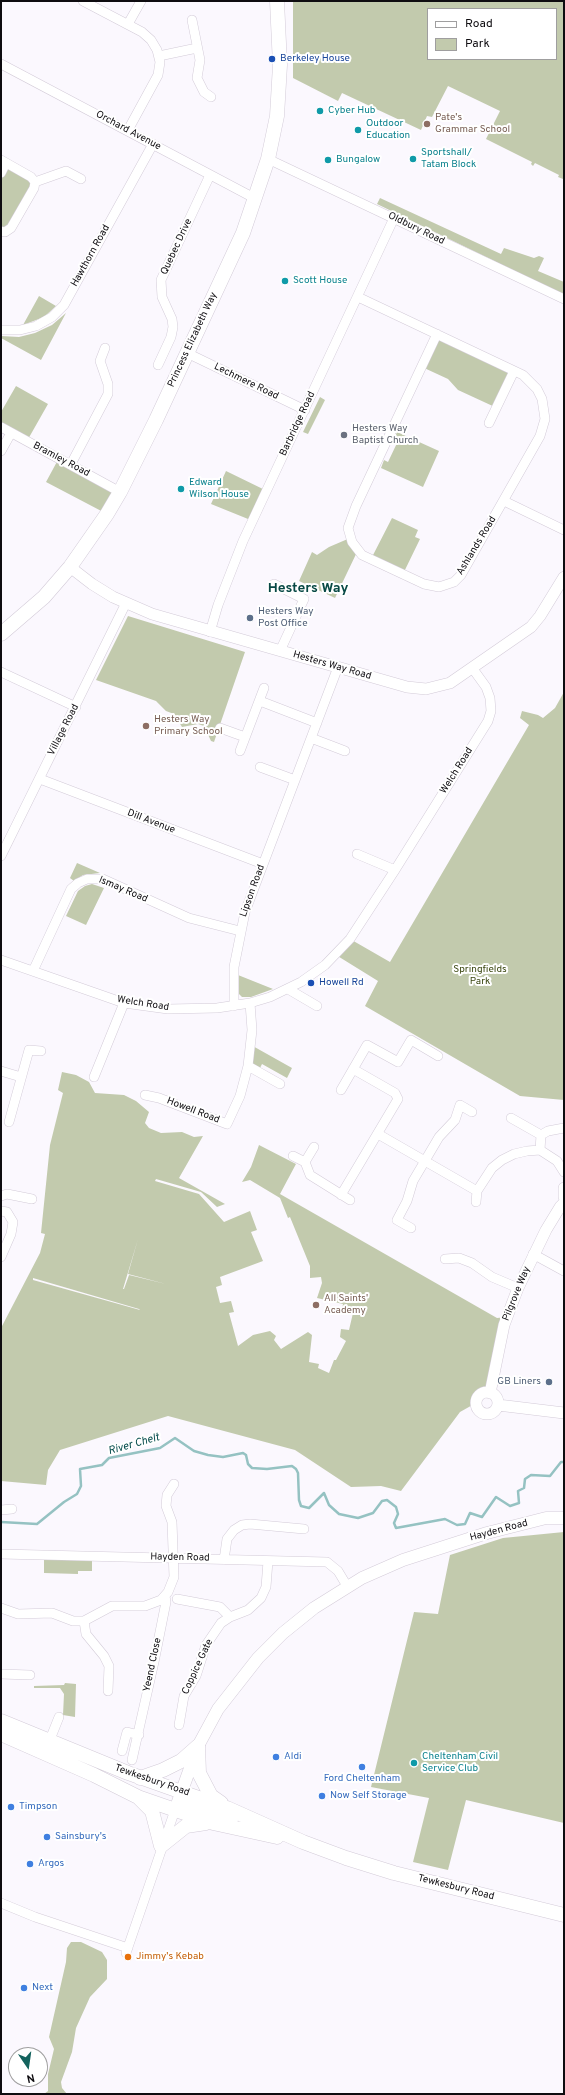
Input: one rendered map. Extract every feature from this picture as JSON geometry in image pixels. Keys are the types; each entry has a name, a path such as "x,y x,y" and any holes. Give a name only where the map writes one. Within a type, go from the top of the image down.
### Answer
{"main road":[{"name":"Princess Elizabeth Way","path":"1,634 44,597 70,567 101,526 120,492 243,233 256,199 268,159 279,101 280,52 278,1"},
{"name":"Hayden Road","path":"175,1810 198,1746 218,1709 258,1658 298,1620 347,1586 377,1570 403,1560 487,1533 546,1518 564,1518"},
{"name":"Tewkesbury Road","path":"1,1721 49,1742 140,1778 227,1808 303,1842 394,1873 564,1915"},
{"name":"Tewkesbury Road","path":"1,1734 94,1775 138,1797 213,1823 303,1842"},
{"path":"140,1778 163,1770 181,1761 198,1746"},
{"path":"198,1746 199,1773 203,1784 211,1796 227,1808"},
{"path":"87,1757 101,1770 169,1798 175,1810"},
{"path":"181,1791 188,1804 252,1827 259,1833"},
{"path":"138,1797 152,1811 162,1846 186,1826 195,1823 213,1823"}],"street":[{"path":"83,1 128,24 151,40 159,56 159,69 156,81 128,130"},
{"path":"128,24 141,1"},
{"path":"192,20 200,63 197,78 204,92 211,97"},
{"path":"159,56 197,48"},
{"name":"Orchard Avenue","path":"1,64 256,199"},
{"name":"Hawthorn Road","path":"1,330 18,330 36,326 52,317 64,305 153,144"},
{"name":"Oldbury Road","path":"268,159 564,299"},
{"path":"1,173 4,161 31,177 35,182 34,188 11,228 5,232 1,231"},
{"path":"35,182 66,171 81,179"},
{"name":"Quebec Drive","path":"158,365 172,337 173,328 172,319 162,297 161,280 210,175"},
{"name":"Barbridge Road","path":"210,632 218,605 244,541 394,218"},
{"name":"Ashlands Road","path":"358,296 514,371 531,381 537,389 545,410 545,419 540,436 504,501 460,575 454,582 446,585 431,587 362,554 350,538 348,528 349,521 437,334"},
{"path":"71,464 108,394 108,387 100,361 105,348"},
{"name":"Lechmere Road","path":"187,353 305,410"},
{"path":"489,423 514,371"},
{"name":"Bramley Road","path":"1,427 120,492"},
{"path":"1,451 11,433"},
{"path":"504,501 564,530"},
{"name":"Hesters Way Road","path":"70,567 92,584 126,603 152,614 210,632 407,687 426,689 450,684 531,627 540,616 564,577"},
{"path":"274,584 304,598 280,651"},
{"name":"Village Road","path":"1,856 76,707 126,603"},
{"name":"Lipson Road","path":"234,1006 234,967 245,912 338,667"},
{"name":"Welch Road","path":"1,960 124,1003 184,1010 234,1006 250,1003 288,990 313,974 336,955 350,939 488,721 491,711 490,698 486,687 473,669"},
{"path":"1,672 76,707"},
{"path":"240,750 264,688"},
{"path":"260,701 317,722"},
{"path":"220,728 245,737"},
{"path":"311,738 345,751"},
{"path":"260,767 295,780"},
{"name":"Dill Avenue","path":"40,779 263,864"},
{"path":"357,854 395,870"},
{"name":"Ismay Road","path":"33,971 71,889 78,883 87,879 103,879 190,918 240,931"},
{"path":"288,990 317,1006"},
{"path":"94,1077 124,1003"},
{"name":"Howell Road","path":"145,1095 159,1098 227,1124 240,1096 248,1066 252,1030 250,1003"},
{"path":"341,1090 368,1045 398,1062 411,1040 438,1056"},
{"path":"9,1122 28,1050 41,1051"},
{"path":"248,1066 280,1084"},
{"path":"341,1195 397,1101 397,1096 353,1069"},
{"path":"1,1071 21,1076"},
{"path":"411,1228 393,1222 407,1201 413,1181 439,1137 455,1120 460,1105 472,1112"},
{"path":"511,1118 541,1135"},
{"path":"541,1135 548,1131 564,1128"},
{"path":"378,1134 477,1191"},
{"path":"540,1150 541,1135"},
{"path":"305,1162 314,1147"},
{"path":"476,1202 477,1191 492,1168 502,1160 520,1152 540,1150 552,1157 564,1172"},
{"path":"293,1156 305,1162 308,1172 312,1178 350,1200"},
{"path":"564,1188 564,1197"},
{"path":"1,1196 7,1194 32,1199"},
{"name":"Pilgrove Way","path":"490,1392 504,1325 518,1288 533,1254 560,1207 564,1203"},
{"path":"1,1211 7,1212 13,1222 11,1234 1,1257"},
{"path":"533,1254 564,1271"},
{"path":"444,1258 466,1260 479,1266 492,1277 518,1288"},
{"path":"490,1392 495,1395 498,1405 494,1412 490,1414 482,1413 478,1409 476,1403 478,1397 482,1394 490,1392"},
{"path":"498,1405 564,1413"},
{"path":"1,1608 18,1614 52,1613 73,1620 84,1621 107,1608 150,1605 165,1596 171,1587 174,1577 172,1522 166,1506 167,1495 174,1484"},
{"path":"1,1510 12,1510"},
{"path":"224,1560 227,1539 234,1530 242,1525 250,1524 304,1529"},
{"name":"Hayden Road","path":"1,1554 327,1562 338,1571 347,1586"},
{"name":"Coppice Gate","path":"179,1725 184,1696 196,1676 206,1645 218,1628 230,1617 248,1610 260,1598 266,1587 268,1561"},
{"name":"Yeend Close","path":"132,1760 139,1735 166,1602 165,1596"},
{"path":"177,1599 220,1607 230,1617"},
{"path":"84,1621 86,1634 104,1656 109,1666 108,1692"},
{"path":"1,1674 30,1675"},
{"path":"49,1742 59,1716"},
{"path":"122,1751 126,1732 139,1735"},
{"path":"1,1903 35,1917 127,1950 175,1810"}],"green space":[{"path":"293,1 564,1 563,179 558,177 559,175 535,163 533,166 531,164 532,162 486,139 500,111 448,86 432,117 427,116 421,130 342,93 338,101 293,78"},
{"path":"6,163 34,180 11,228 1,231 1,173"},
{"path":"380,198 501,254 504,248 534,258 539,256 544,258 538,271 564,282 564,295 377,204"},
{"path":"39,296 56,306 44,317 23,325"},
{"path":"66,313 41,360 1,338 1,336 19,337 35,333 52,325"},
{"path":"437,334 514,371 497,408 458,390 448,379 422,367"},
{"path":"16,386 48,404 27,441 1,427 1,412"},
{"path":"320,397 325,400 308,434 303,432"},
{"path":"397,432 439,451 423,487 381,468 384,460 388,462 398,441 394,439"},
{"path":"59,458 120,492 107,514 46,482"},
{"path":"226,471 267,491 253,521 211,504"},
{"path":"392,518 418,530 415,537 420,539 403,574 371,559"},
{"path":"350,538 358,550 335,598 299,581 312,552 317,555 329,547"},
{"path":"128,616 245,652 214,742 211,741 204,726 198,724 182,727 174,714 166,711 156,701 96,680"},
{"name":"Springfields Park","path":"564,692 564,1100 520,1096 365,1006 378,981 336,955 350,939 390,962 529,725 520,718 522,711 538,715 543,718 555,708"},
{"path":"77,863 100,873 83,875 74,881 70,878"},
{"path":"92,884 104,888 86,925 66,916 78,891 85,886"},
{"path":"238,975 273,989 251,997 242,997 238,993"},
{"path":"251,1045 292,1068 287,1078 262,1064 260,1068 249,1062"},
{"name":"All Saints' Academy","path":"62,1072 76,1075 89,1082 95,1093 124,1095 136,1101 149,1112 145,1123 149,1128 161,1133 182,1132 194,1137 203,1136 179,1178 225,1204 217,1207 201,1192 156,1179 155,1181 199,1194 224,1222 250,1211 257,1230 251,1232 263,1261 220,1277 222,1285 216,1287 220,1303 231,1301 234,1312 229,1313 238,1346 253,1335 270,1331 276,1336 274,1340 281,1349 308,1332 312,1335 309,1362 319,1364 318,1368 329,1373 334,1360 336,1360 346,1341 340,1337 341,1329 349,1330 353,1313 342,1310 343,1304 317,1298 322,1283 321,1277 310,1278 310,1266 290,1217 288,1218 280,1198 250,1180 242,1182 251,1167 259,1145 296,1164 280,1194 497,1318 507,1317 486,1392 478,1397 476,1403 460,1412 401,1491 381,1486 351,1487 295,1450 168,1416 60,1450 48,1470 46,1485 1,1481 1,1328 40,1253 45,1234 41,1233 50,1145 63,1093 58,1090","holes":["138,1239 128,1274 166,1284 129,1275 123,1289","33,1278 139,1309 140,1310 33,1280"]},
{"path":"564,1532 564,1823 466,1800 448,1870 413,1862 429,1798 371,1787 414,1612 438,1614 450,1555 503,1538"},
{"path":"44,1555 92,1556 92,1571 78,1571 78,1574 44,1573"},
{"path":"65,1683 76,1684 75,1717 63,1715 64,1694 60,1688 34,1688 34,1686 64,1685"},
{"path":"71,1942 81,1942 102,1952 107,1960 107,1979 90,1997 76,2028 72,2052 61,2082 62,2088 67,2094 44,2094 48,2091 48,2074 54,2049 49,2037 66,1962 67,1948"}],"waterway":[{"name":"River Chelt","path":"1,1522 37,1524 64,1502 77,1494 81,1486 80,1469 102,1465 109,1458 160,1448 175,1438 194,1451 208,1455 223,1457 243,1453 246,1455 248,1464 252,1468 267,1469 292,1466 298,1473 299,1500 301,1506 309,1508 324,1493 329,1505 339,1514 358,1518 373,1513 382,1501 387,1500 396,1507 398,1514 394,1523 396,1528 445,1519 457,1525 465,1524 470,1513 482,1517 496,1497 510,1506 519,1503 518,1491 524,1488 525,1479 531,1475 550,1476 561,1462 564,1462"}],"place":[{"name":"Berkeley House","path":"272,59"},
{"name":"Cyber Hub","path":"320,111"},
{"name":"Pate's Grammar School","path":"427,124"},
{"name":"Outdoor Education","path":"358,130"},
{"name":"Sportshall/ Tatam Block","path":"413,159"},
{"name":"Bungalow","path":"328,160"},
{"name":"Scott House","path":"285,281"},
{"name":"Hesters Way Baptist Church","path":"344,435"},
{"name":"Edward Wilson House","path":"181,489"},
{"name":"Hesters Way Post Office","path":"250,618"},
{"name":"Hesters Way Primary School","path":"146,726"},
{"name":"Howell Rd","path":"311,983"},
{"name":"All Saints' Academy","path":"316,1305"},
{"name":"GB Liners","path":"549,1382"},
{"name":"Aldi","path":"276,1757"},
{"name":"Cheltenham Civil Service Club","path":"414,1763"},
{"name":"Ford Cheltenham","path":"362,1767"},
{"name":"Now Self Storage","path":"322,1796"},
{"name":"Timpson","path":"11,1807"},
{"name":"Sainsbury's","path":"47,1837"},
{"name":"Argos","path":"30,1864"},
{"name":"Jimmy's Kebab","path":"128,1957"},
{"name":"Next","path":"24,1988"}],"district":[{"name":"Hesters Way","path":"308,589"}]}
